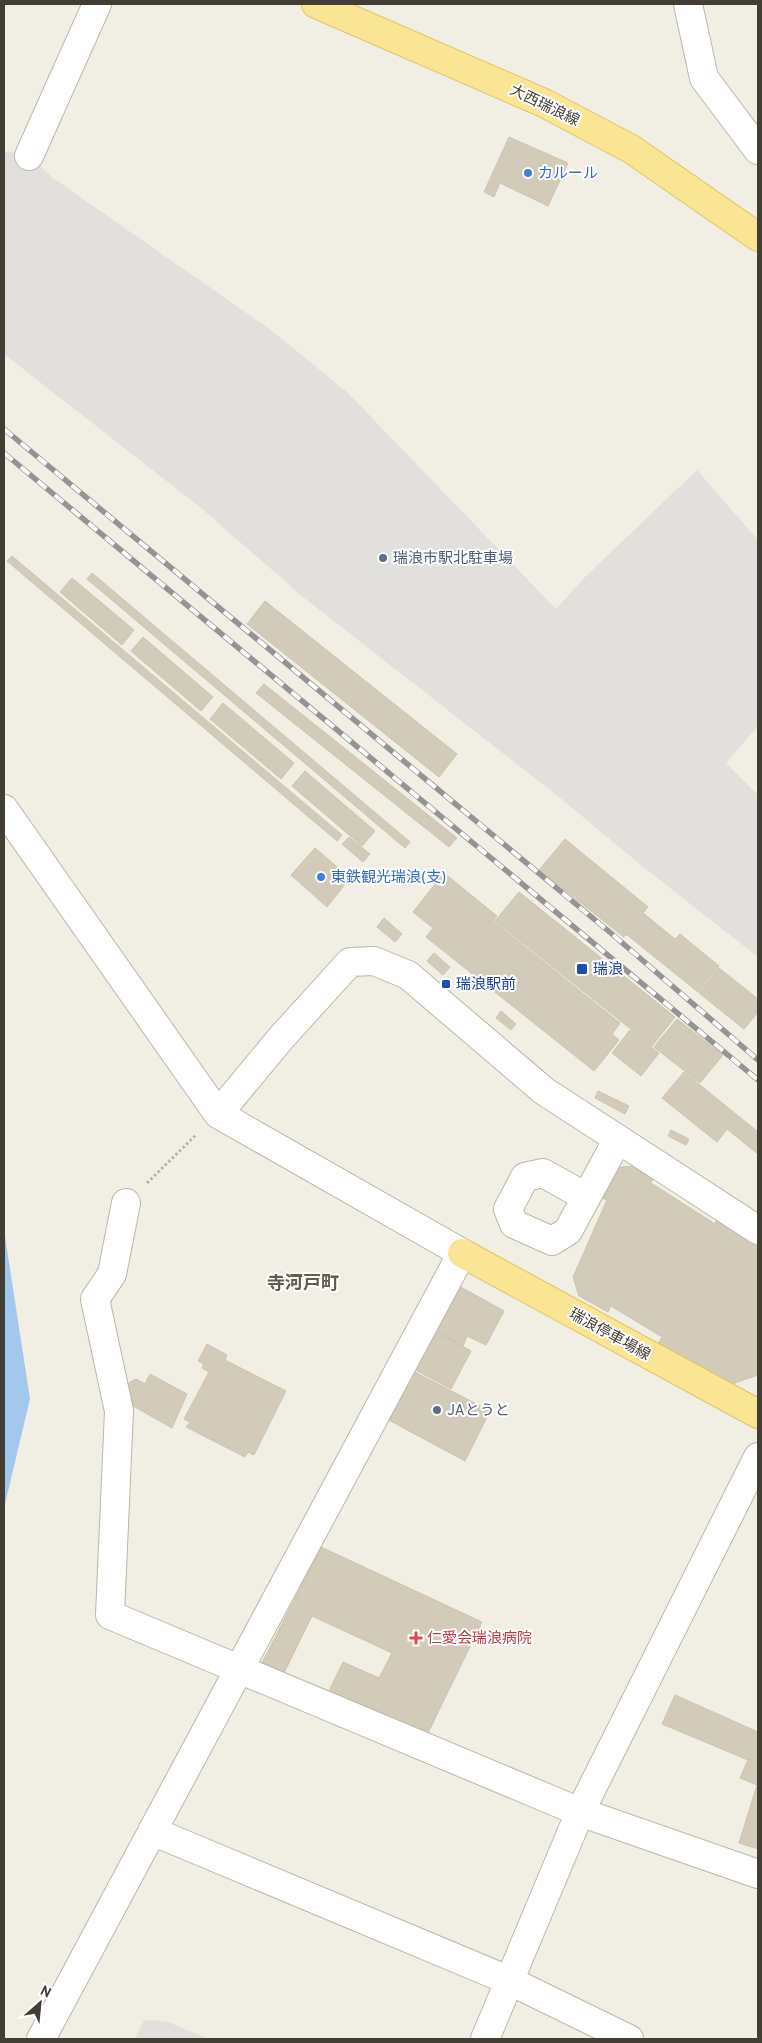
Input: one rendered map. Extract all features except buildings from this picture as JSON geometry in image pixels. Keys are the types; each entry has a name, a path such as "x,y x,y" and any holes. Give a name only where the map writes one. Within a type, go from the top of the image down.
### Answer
{"main road":[{"name":"大西瑞浪線","path":"316,4 544,103 631,149 758,237"},
{"name":"瑞浪停車場線","path":"462,1253 758,1414"}],"street":[{"path":"29,156 97,4"},
{"path":"688,4 704,78 758,150"},
{"path":"4,809 218,1114 462,1253 41,2039"},
{"path":"218,1114 281,1038 350,962 374,961 408,975 544,1091 758,1230"},
{"path":"586,1197 618,1139"},
{"path":"126,1202 112,1274 95,1299 119,1411 110,1615 580,1812 758,1874"},
{"path":"485,2039 508,1980 580,1812 758,1457"},
{"path":"152,1830 508,1980 629,2039"}],"path":[{"path":"126,1202 218,1114"}],"shaded area":[{"name":"瑞浪市駅北駐車場","path":"4,152 24,153 53,178 271,330 348,393 556,609 585,577 697,470 758,540 758,726 726,763 758,795 758,957 642,866 559,797 303,597 201,508 4,354"},
{"path":"144,2021 168,2022 209,2039 134,2039"}],"water":[{"path":"4,1230 30,1399 4,1508"}],"railway":[{"path":"4,429 612,934 758,1060"},
{"path":"4,453 758,1080"}],"place":[{"name":"カルール","path":"528,173"},
{"name":"瑞浪市駅北駐車場","path":"383,558"},
{"name":"東鉄観光瑞浪(支)","path":"321,877"},
{"name":"瑞浪","path":"582,969"},
{"name":"瑞浪駅前","path":"446,984"},
{"name":"JAとうと","path":"437,1410"},
{"name":"仁愛会瑞浪病院","path":"416,1638"}],"district":[{"name":"寺河戸町","path":"303,1283"}]}
